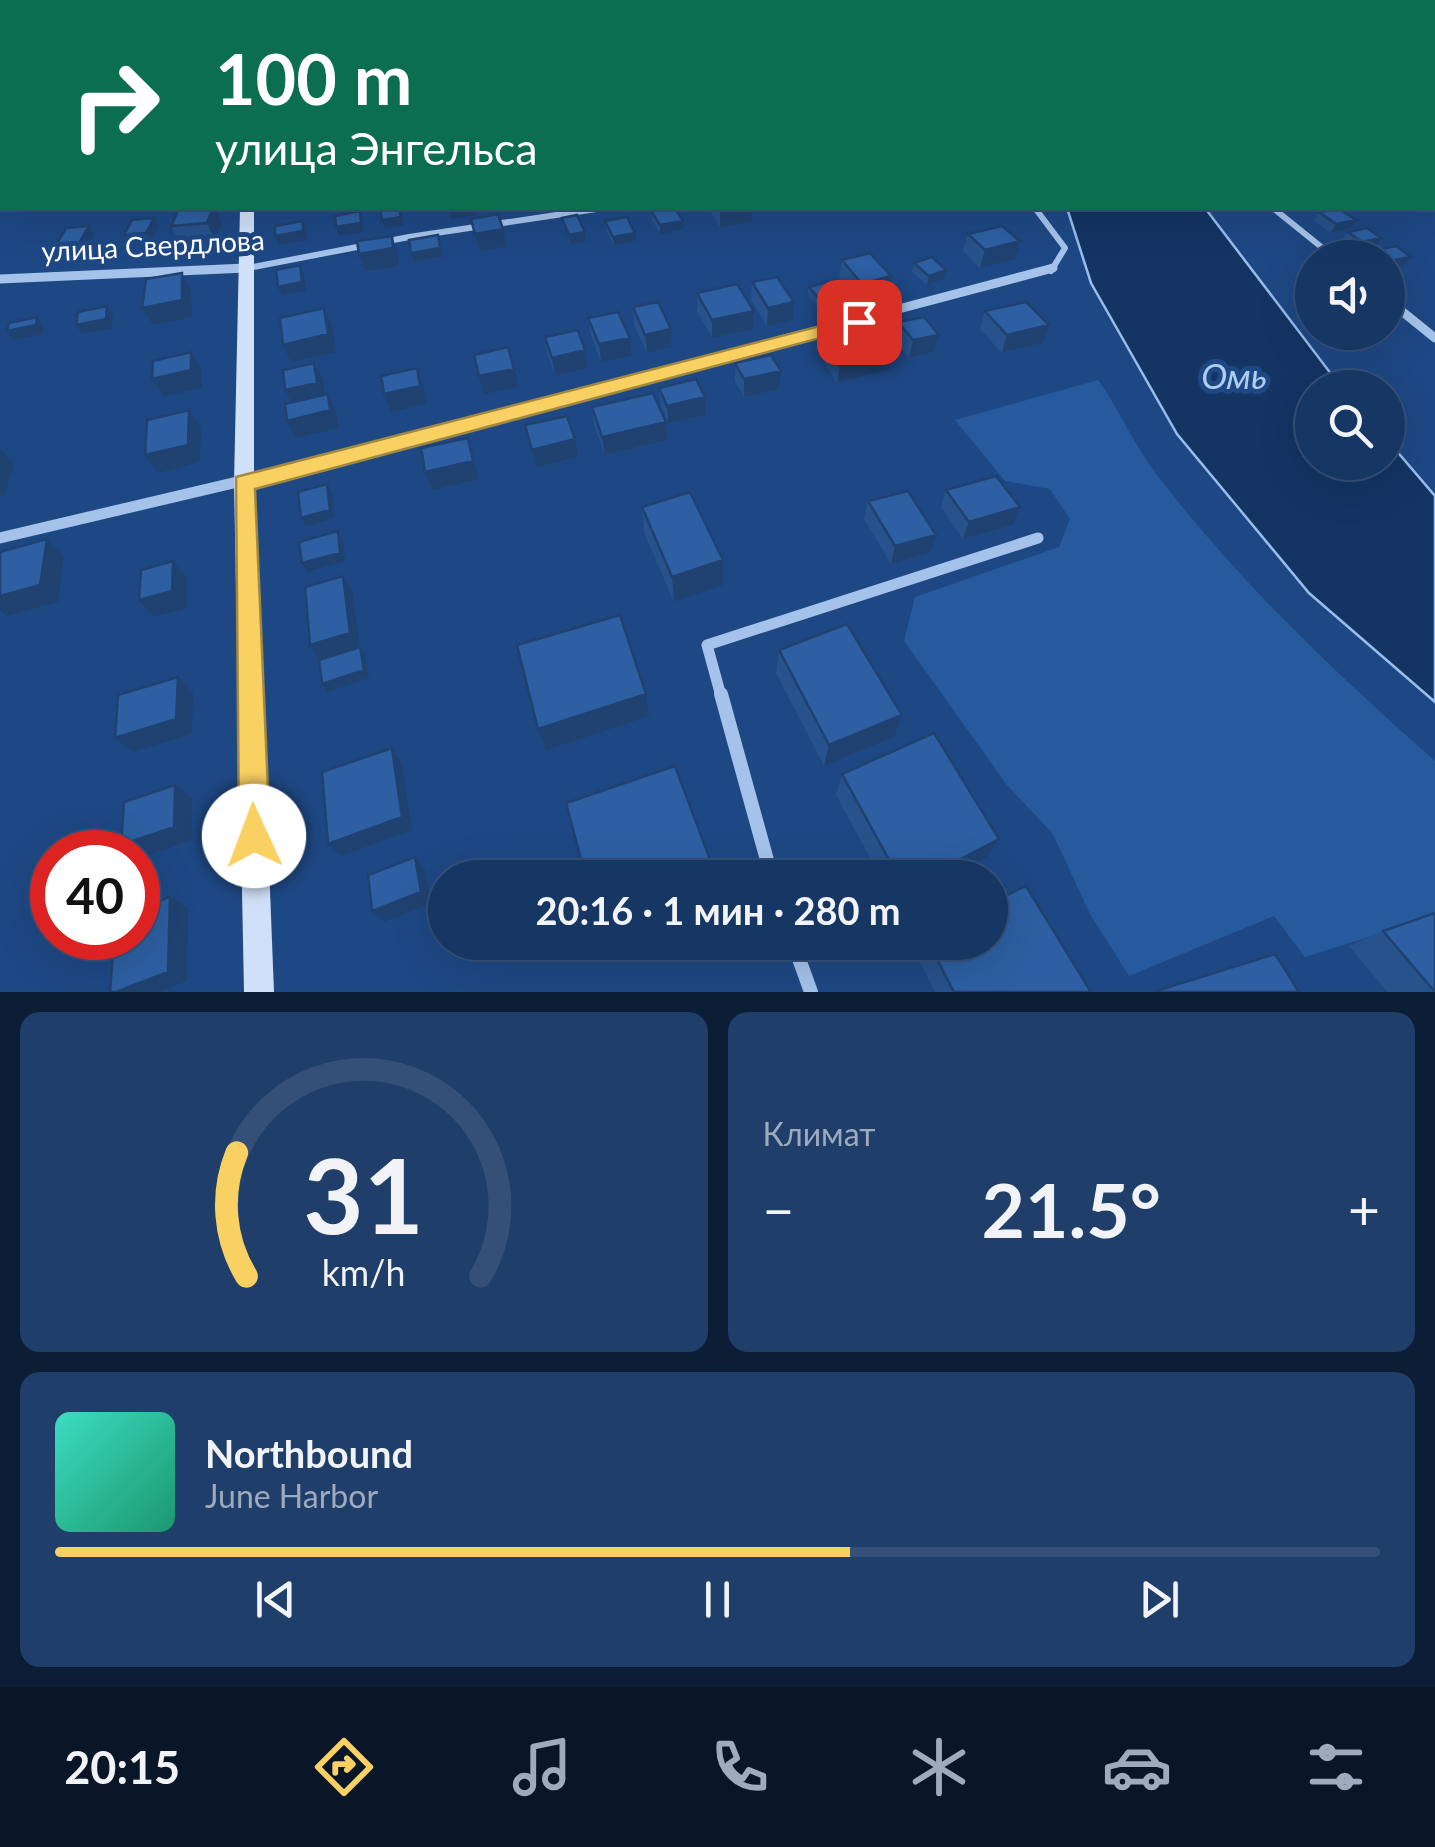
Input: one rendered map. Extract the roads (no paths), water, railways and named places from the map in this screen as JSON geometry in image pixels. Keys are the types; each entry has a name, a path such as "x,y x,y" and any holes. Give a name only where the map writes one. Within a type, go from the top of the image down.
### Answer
{"street":[{"path":"247,210 243,269 244,483 259,992"},
{"name":"улица Свердлова","path":"0,278 243,269 409,236 590,210"},
{"path":"0,538 244,483 1051,271 1065,248 1036,210"},
{"path":"1275,210 1313,240"},
{"path":"1405,314 1435,338"},
{"path":"767,860 707,644 1038,538"},
{"path":"799,960 811,992"}],"water":[{"name":"Омь","path":"1068,210 1207,210 1295,326 1295,350 1313,350 1328,370 1295,370 1295,480 1405,480 1405,461 1435,496 1435,702 1309,593 1177,434 1091,283"}]}
